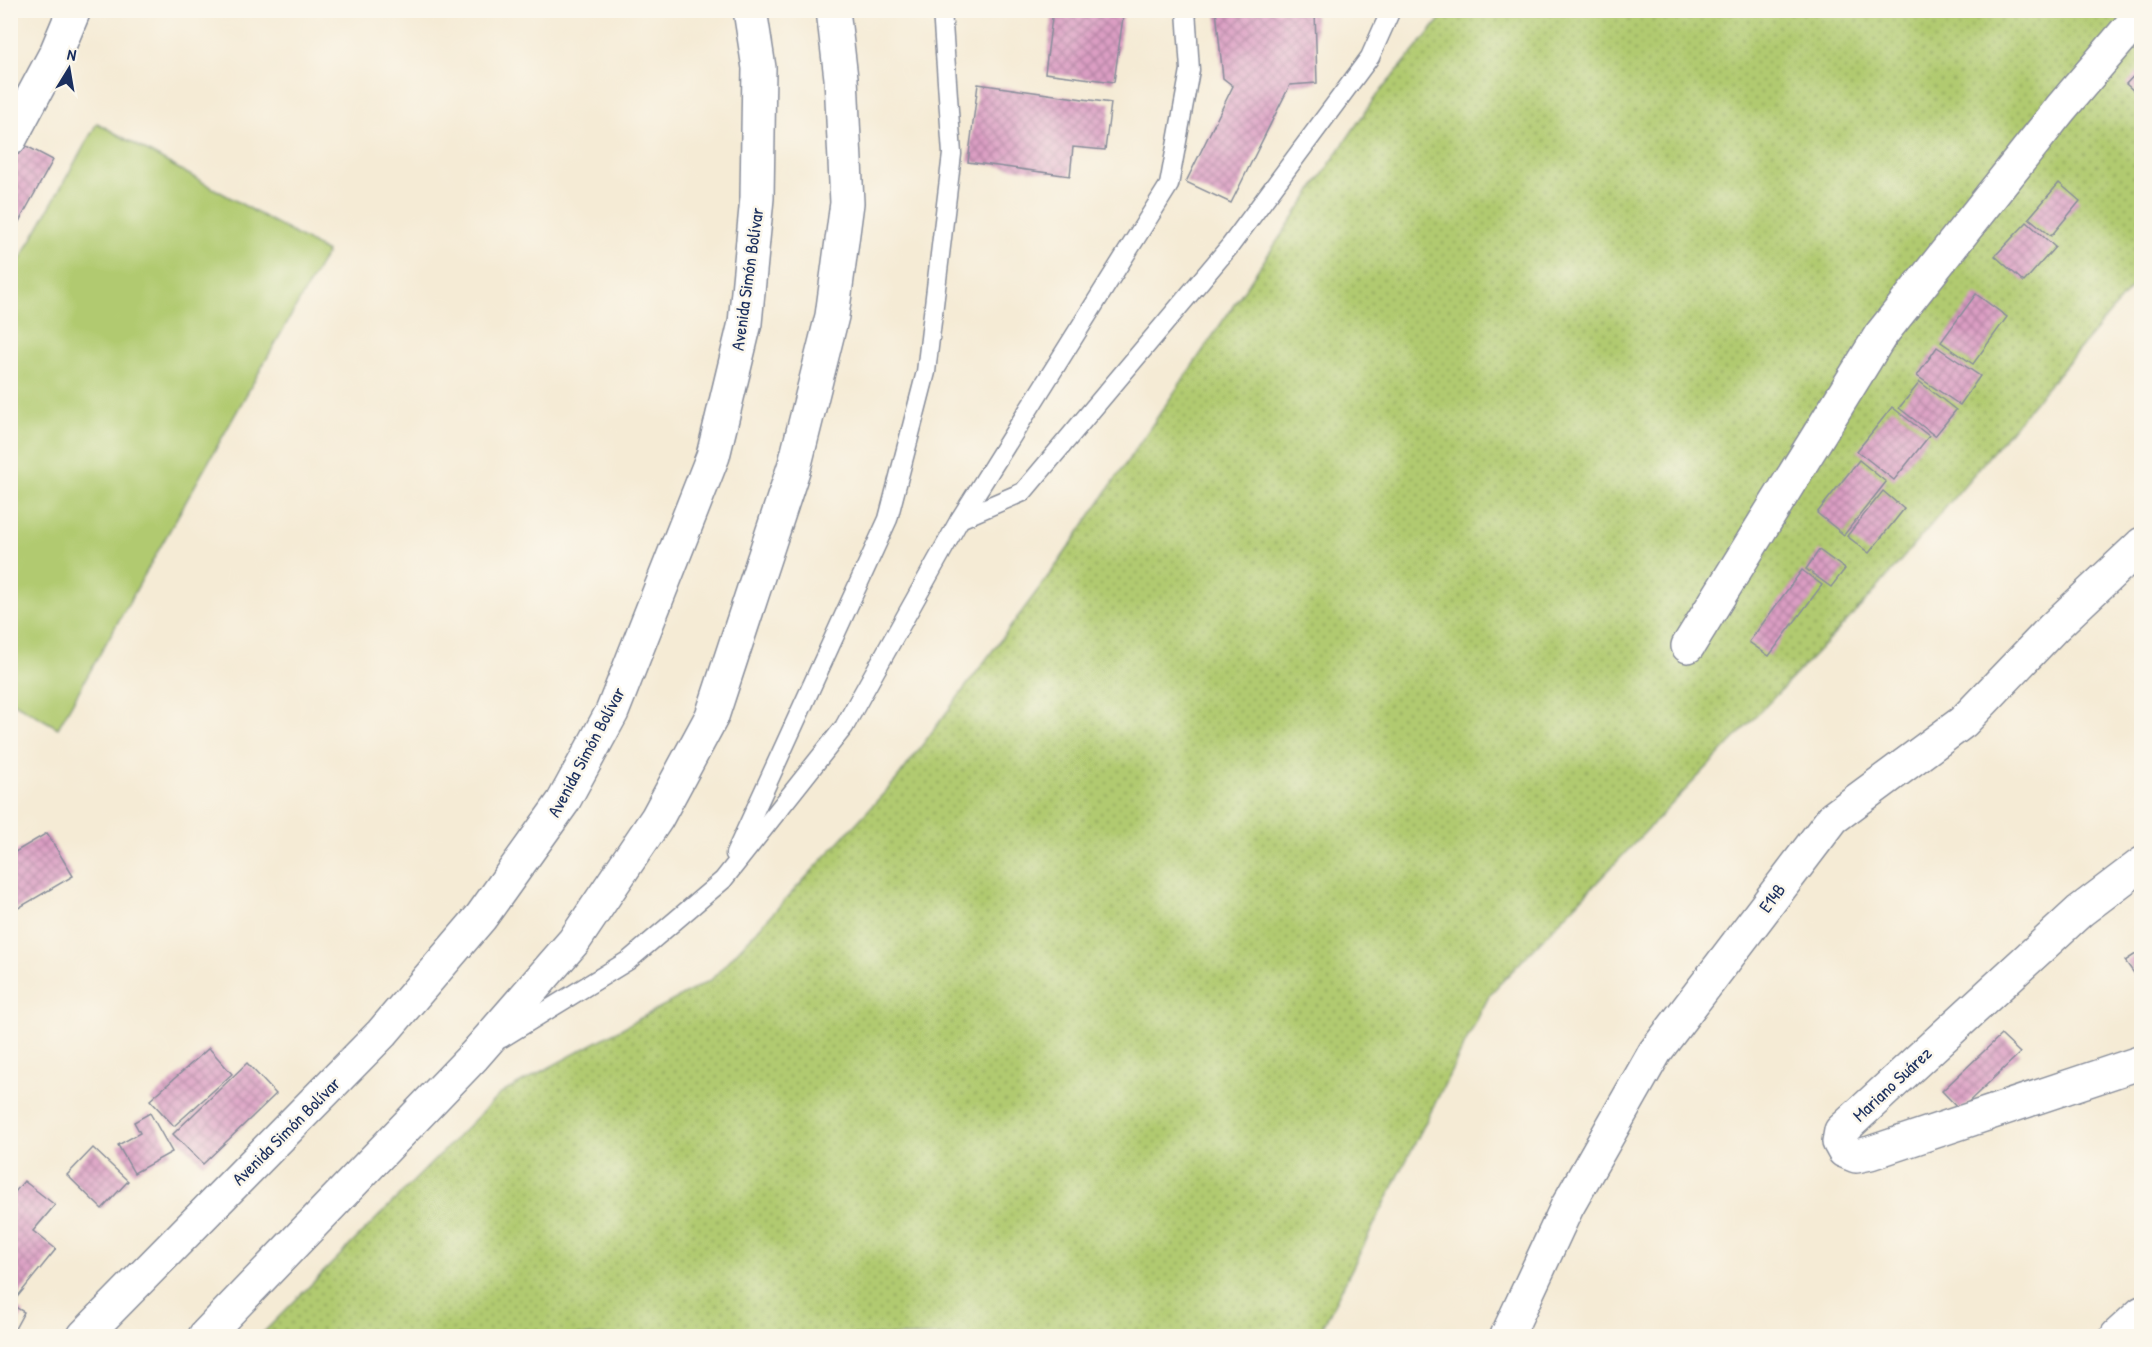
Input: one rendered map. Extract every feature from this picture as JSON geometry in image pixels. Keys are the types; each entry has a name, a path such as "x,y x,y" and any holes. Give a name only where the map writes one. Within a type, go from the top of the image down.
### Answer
{"main road":[{"path":"10,140 56,53 74,10"},
{"name":"Avenida Simón Bolívar","path":"84,1336 382,1033 481,917 563,802 612,712 713,456 745,323 757,198 759,68 750,10"},
{"path":"205,1336 474,1056 574,941 657,818 712,716 795,464 832,316 847,203 841,78 833,10"},
{"path":"1688,646 1880,336 2061,108 2142,13"},
{"name":"E14B","path":"1508,1336 1567,1207 1655,1052 1833,818 1963,722 2053,628 2142,544"},
{"name":"Mariano Suárez","path":"2142,864 2080,911 1841,1131 1839,1142 1844,1152 1856,1156 1870,1153 2142,1062"},
{"path":"2117,1336 2142,1313"}],"lane":[{"path":"723,880 888,519 926,372 952,154 942,10"},
{"path":"474,1056 628,960 723,880 844,727 960,519 1169,185 1190,70 1186,10"},
{"path":"960,519 1023,492 1031,483 1230,246 1370,57 1390,10"}],"green space":[{"path":"1447,11 2141,11 2141,276 1870,597 1490,994 1318,1336 260,1336 500,1094 711,980 897,779 1058,563 1374,99"},
{"path":"97,123 327,252 58,728 11,701 11,276"}],"building":[{"path":"1053,10 1124,10 1114,82 1045,73"},
{"path":"1216,10 1315,10 1317,83 1290,85 1231,203 1186,182 1233,86 1223,78"},
{"path":"2142,67 2142,98 2126,84"},
{"path":"978,84 1111,103 1105,150 1073,147 1070,176 968,162"},
{"path":"13,139 53,160 10,238 10,143"},
{"path":"2059,183 2080,201 2051,236 2029,218"},
{"path":"2027,222 2055,247 2024,282 1995,256"},
{"path":"1976,294 2007,317 1973,364 1941,342"},
{"path":"1937,347 1980,376 1960,405 1917,376"},
{"path":"1920,382 1956,410 1935,436 1899,408"},
{"path":"1892,407 1929,436 1894,480 1857,451"},
{"path":"1859,460 1886,482 1844,535 1817,513"},
{"path":"1883,491 1904,509 1869,553 1847,536"},
{"path":"1819,550 1845,569 1831,587 1806,569"},
{"path":"1802,570 1822,585 1769,656 1749,642"},
{"path":"47,833 73,876 10,913 10,855"},
{"path":"2142,950 2142,984 2125,961"},
{"path":"2001,1035 2020,1053 1960,1110 1942,1091"},
{"path":"209,1048 232,1074 174,1126 150,1100"},
{"path":"247,1063 276,1094 203,1164 173,1134"},
{"path":"150,1113 172,1152 134,1173 118,1145 140,1133 134,1122"},
{"path":"93,1148 128,1181 102,1209 67,1175"},
{"path":"24,1181 55,1205 33,1231 56,1249 14,1301 10,1298 10,1222 13,1220 10,1218 10,1198"},
{"path":"10,1304 24,1312 11,1336 10,1336"}]}
